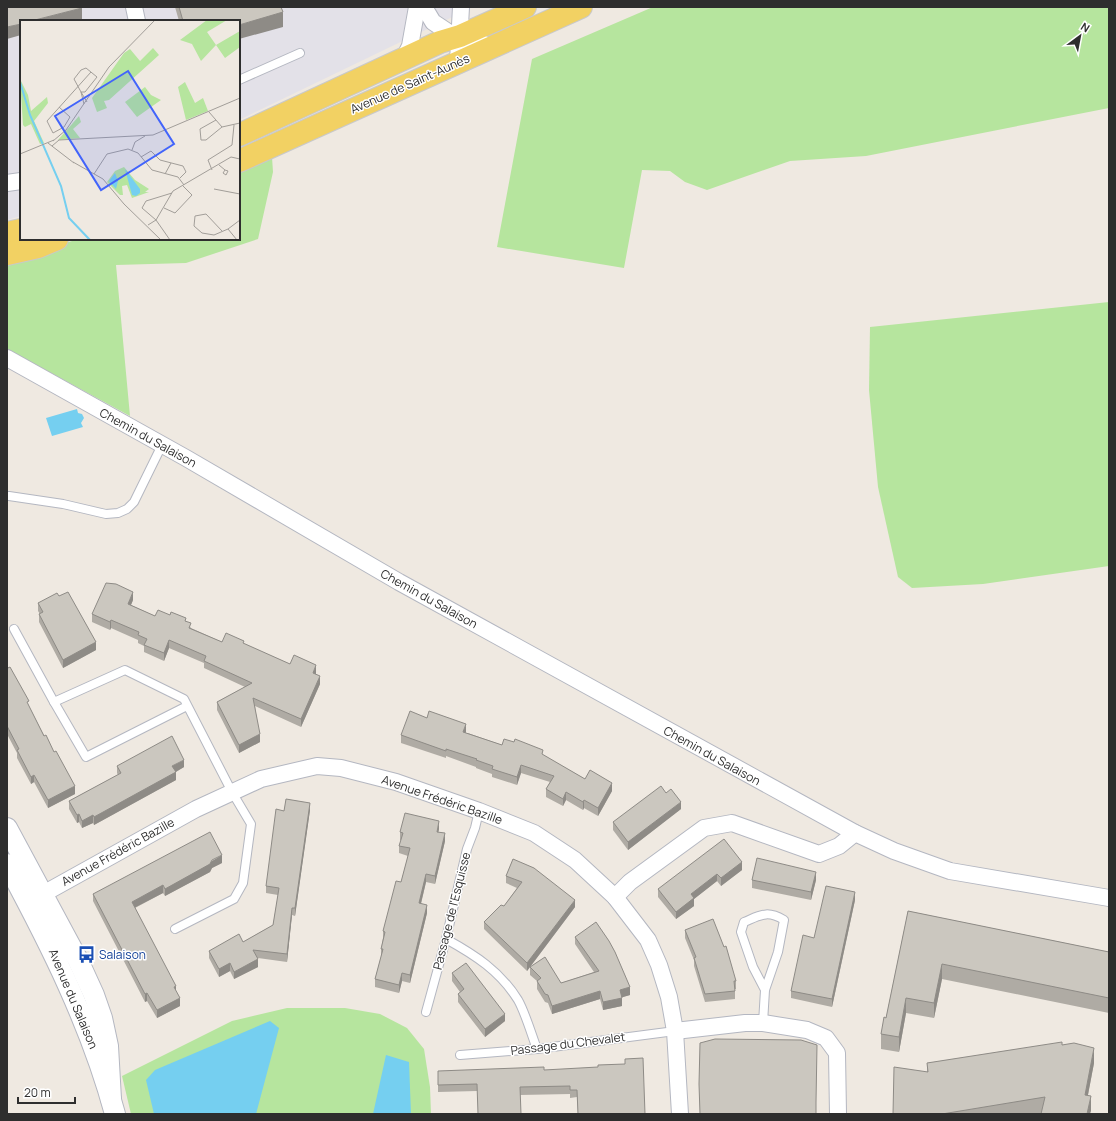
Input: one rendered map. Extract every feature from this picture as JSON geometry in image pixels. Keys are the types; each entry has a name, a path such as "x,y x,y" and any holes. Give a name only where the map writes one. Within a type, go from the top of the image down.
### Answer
{"main road":[{"name":"Avenue de Saint-Aunès","path":"240,135 440,42 460,36 525,7"},
{"name":"Avenue de Saint-Aunès","path":"240,161 581,7"},
{"path":"7,233 20,230"},
{"path":"7,254 54,240"}],"street":[{"path":"134,7 137,20"},
{"path":"403,60 410,46 416,7"},
{"path":"424,7 433,22 448,32 493,47"},
{"path":"458,62 461,7"},
{"path":"7,183 20,181"},
{"name":"Chemin du Salaison","path":"7,358 186,458 399,582 854,834 894,851 950,871 1109,898"},
{"name":"Avenue Frédéric Bazille","path":"35,898 196,809 261,779 317,766 340,768 396,782 479,811 534,833 575,860 615,897 648,940 659,966 669,997 675,1031 680,1114"},
{"path":"615,897 630,882 704,828 732,823 819,854 839,846 854,834"},
{"name":"Avenue du Salaison","path":"7,828 35,898"},
{"name":"Avenue du Salaison","path":"7,864 35,898 78,960 96,1001 102,1018 108,1046 113,1107"},
{"path":"675,1031 745,1023 763,1023 808,1030 826,1038 837,1053 838,1114"}],"lane":[{"path":"240,80 300,53"},
{"path":"9,496 63,504 106,514 118,513 127,509 134,502 162,445"},
{"path":"14,629 86,757 187,706"},
{"path":"54,702 125,670 184,699 232,792 251,824 243,883 234,899 175,929"},
{"name":"Passage de l'Esquisse","path":"426,1012 446,939 467,849 475,828 479,811"},
{"path":"763,1023 765,990 778,952 784,920 774,914 763,914 744,922 741,932 754,967 765,990"},
{"path":"446,939 472,954 499,976 519,1001 537,1049"},
{"name":"Passage du Chevalet","path":"460,1055 537,1049 675,1031"}],"shaded area":[{"path":"7,7 473,7 240,120 240,20 20,20 20,216 7,220"}],"green space":[{"path":"653,7 1109,7 1109,108 866,156 790,161 707,190 685,182 670,171 642,170 624,268 497,247 532,59"},
{"path":"272,157 273,172 258,239 186,263 116,265 130,416 7,349 7,260 76,240 240,240 240,169"},
{"path":"1109,302 1109,566 983,584 912,588 898,577 878,487 869,390 870,327"},
{"path":"287,1008 345,1008 380,1014 407,1028 424,1049 430,1087 431,1114 131,1114 122,1076 232,1021"}],"water":[{"path":"77,409 78,413 82,414 84,418 81,423 83,427 52,436 46,418"},
{"path":"270,1021 279,1028 256,1114 154,1114 146,1080 155,1070"},
{"path":"386,1055 409,1062 411,1114 373,1114"}],"building":[{"path":"7,7 82,7 35,20 20,20 20,24 7,27"},
{"path":"179,7 281,7 283,12 240,25 240,20 183,20"},
{"path":"106,583 116,584 133,592 128,604 155,616 158,610 170,615 171,612 186,618 185,621 191,623 189,628 222,642 226,633 244,641 243,643 290,664 294,655 316,665 313,673 320,676 301,719 253,698 260,734 239,745 217,702 252,683 204,661 206,656 169,640 164,653 144,645 147,639 138,635 139,632 92,614"},
{"path":"68,592 96,642 63,660 39,614 43,612 38,603 57,593 59,596"},
{"path":"7,665 8,668 10,667 29,701 27,702 44,736 46,735 54,752 56,751 75,786 48,800 34,775 31,777 7,726"},
{"path":"410,711 427,718 429,711 466,724 463,732 502,745 504,739 514,742 515,739 543,750 542,754 585,779 590,770 612,783 598,808 584,800 583,802 566,792 563,799 546,789 554,776 521,765 517,777 492,769 493,766 476,760 477,759 446,749 446,751 401,735"},
{"path":"172,736 184,760 172,766 176,772 94,817 93,815 82,821 79,814 77,815 69,801 121,773 117,766"},
{"path":"661,786 666,793 671,789 681,802 628,842 613,822"},
{"path":"286,799 310,803 295,908 292,908 287,954 253,950 258,959 234,972 230,963 219,969 209,951 239,934 243,942 273,925 279,888 266,886 276,809 284,811"},
{"path":"405,813 439,821 437,832 445,833 435,876 426,874 419,903 427,905 410,975 402,973 399,985 375,979 383,949 381,949 385,932 383,931 396,881 401,882 410,848 399,846 403,833 400,832"},
{"path":"210,832 222,855 212,860 210,864 165,889 163,885 132,902 176,986 174,987 180,998 157,1010 147,993 145,994 93,894"},
{"path":"724,839 742,862 721,878 717,874 691,894 694,898 676,912 658,889"},
{"path":"757,858 816,872 811,892 752,880"},
{"path":"513,859 534,868 575,900 527,963 484,922 501,905 504,906 522,882 506,876"},
{"path":"826,886 855,892 832,999 791,991 803,935 814,938"},
{"path":"908,911 1109,952 1109,998 942,964 934,1003 906,998 899,1037 881,1034 884,1017 886,1018"},
{"path":"713,919 724,947 726,946 736,981 734,981 735,991 705,994 694,958 696,957 685,930"},
{"path":"596,922 615,952 630,987 620,990 622,998 603,1002 600,991 552,1006 548,995 545,994 537,981 541,978 530,967 545,957 561,983 599,971 575,937"},
{"path":"466,963 505,1014 485,1029 458,994 464,989 452,973"},
{"path":"715,1039 801,1040 817,1045 816,1114 700,1114 700,1043"},
{"path":"1062,1042 1062,1045 1074,1043 1094,1048 1085,1095 1091,1096 1087,1114 1041,1114 1045,1097 942,1114 893,1114 894,1067 928,1072 927,1063"},
{"path":"643,1058 645,1114 578,1114 577,1090 570,1090 570,1086 520,1087 521,1114 478,1114 477,1084 438,1085 438,1071 544,1067 544,1070 598,1067 598,1065 625,1064 625,1059"}],"place":[{"name":"Salaison","path":"86,955"}]}
